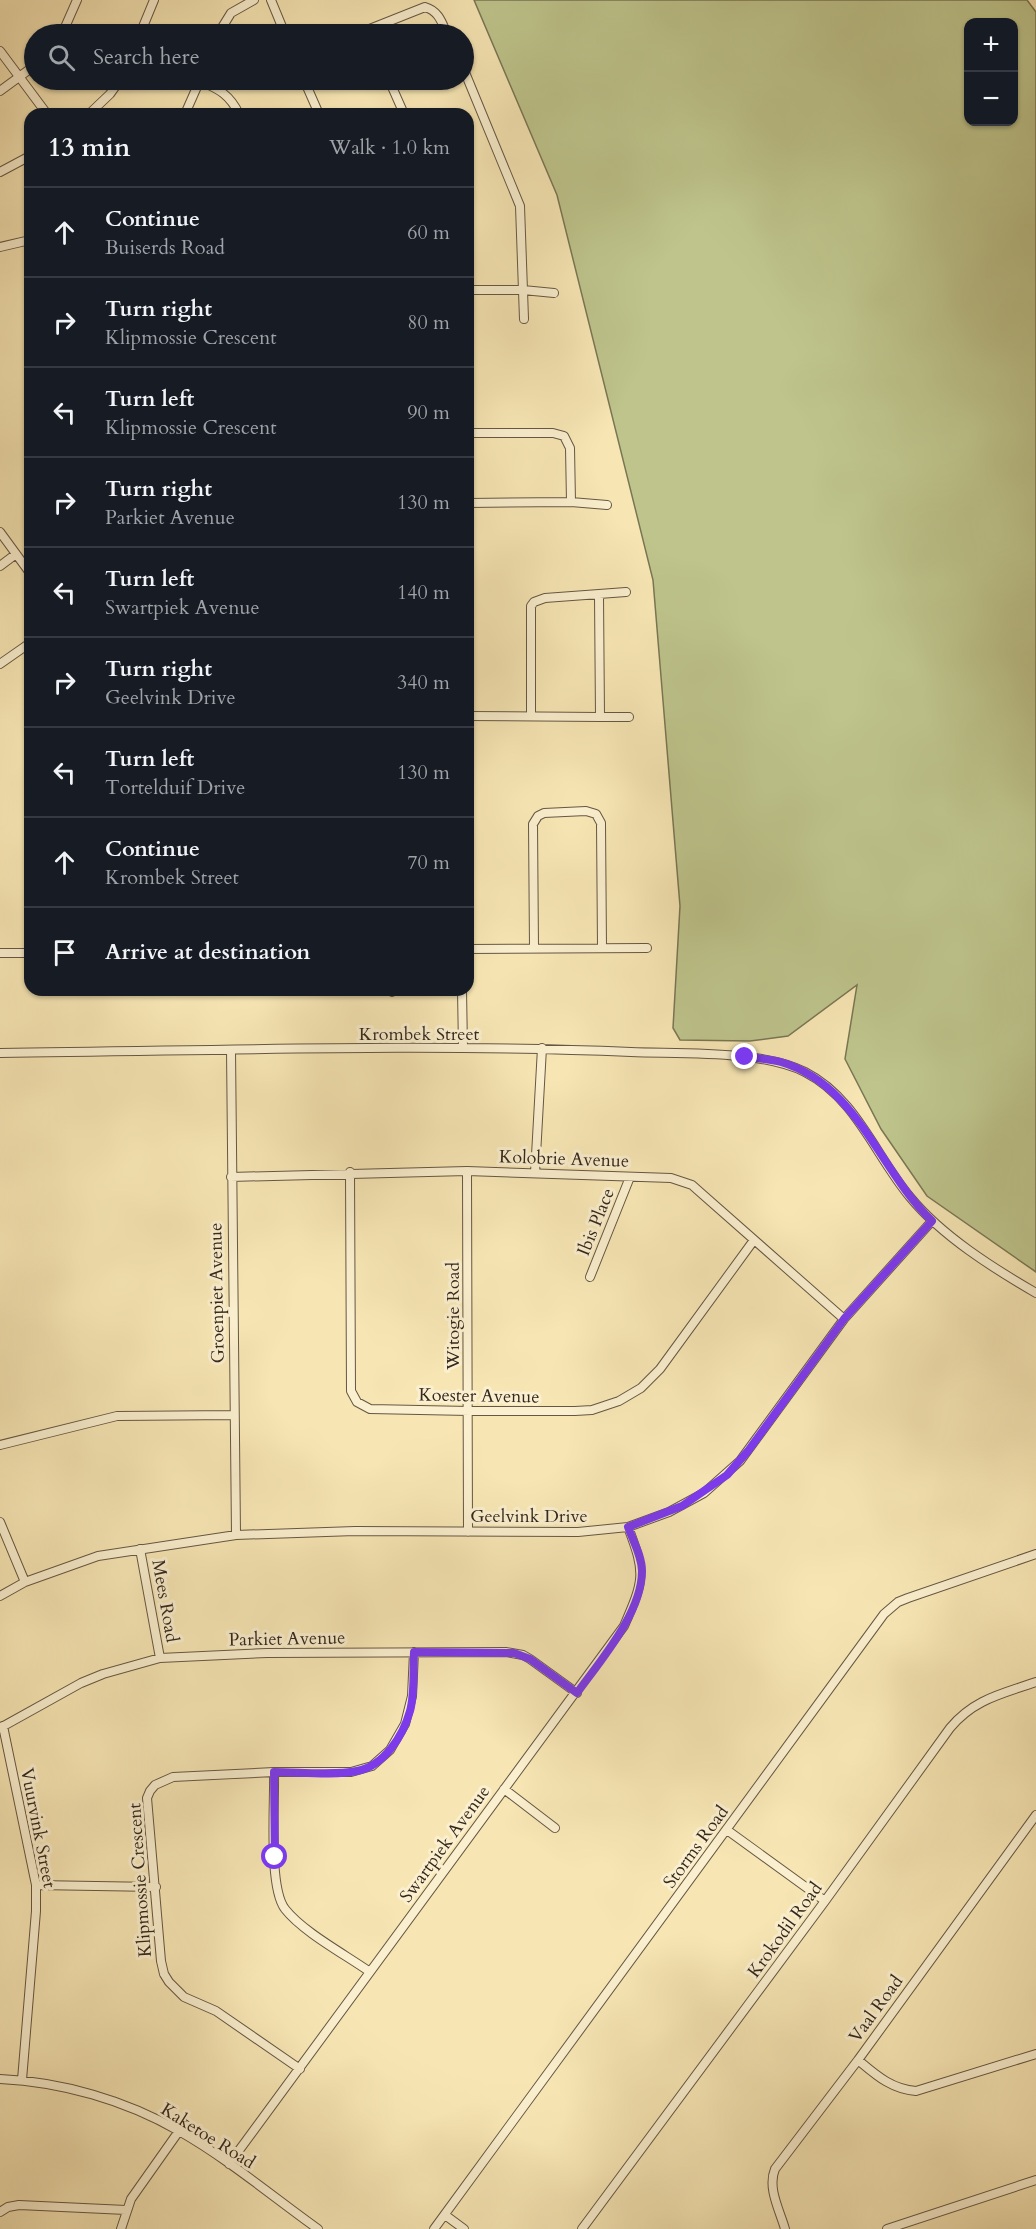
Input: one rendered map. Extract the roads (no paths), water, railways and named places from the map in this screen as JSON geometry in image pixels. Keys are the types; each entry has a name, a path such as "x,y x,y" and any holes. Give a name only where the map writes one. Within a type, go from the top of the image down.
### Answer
{"street":[{"path":"66,24 77,0"},
{"path":"144,24 154,0"},
{"path":"224,24 231,13 254,0"},
{"path":"270,0 281,24"},
{"path":"387,24 425,7 438,14 442,24"},
{"path":"0,51 24,83"},
{"path":"0,91 24,75"},
{"path":"29,90 42,108"},
{"path":"95,108 113,90"},
{"path":"188,108 196,90"},
{"path":"220,90 231,98 236,108"},
{"path":"308,90 316,108"},
{"path":"393,90 401,108"},
{"path":"472,90 520,206 524,319"},
{"path":"0,172 24,159"},
{"path":"0,247 24,241"},
{"path":"474,290 523,290 554,293"},
{"path":"474,433 553,433 564,436 570,448 571,502"},
{"path":"474,503 571,502 607,505"},
{"path":"0,532 24,565"},
{"path":"0,566 16,554"},
{"path":"531,716 531,606 534,602 545,598 599,596 626,592"},
{"path":"599,596 600,717"},
{"path":"0,664 24,647"},
{"path":"474,716 629,717"},
{"path":"534,948 533,824 538,816 544,813 586,811 596,814 601,823 602,948"},
{"path":"474,949 647,948"},
{"path":"0,953 24,953"},
{"path":"462,996 463,1048"},
{"path":"535,1173 542,1048"},
{"name":"Krombek Street","path":"0,1053 542,1048 761,1059 780,1062 804,1071 830,1088 853,1113 908,1195 932,1221 996,1268 1036,1293"},
{"name":"Groenpiet Avenue","path":"231,1050 236,1535"},
{"name":"Kolobrie Avenue","path":"231,1177 467,1171 671,1178 692,1185 844,1319"},
{"name":"Witogie Road","path":"467,1171 468,1532"},
{"name":"Koester Avenue","path":"350,1173 352,1395 357,1402 370,1408 469,1412 592,1410 630,1396 660,1369 754,1240"},
{"name":"Ibis Place","path":"590,1278 630,1177"},
{"name":"Geelvink Drive","path":"0,1596 25,1582 85,1560 140,1549 236,1535 298,1532 578,1532 628,1527 682,1506 727,1475 748,1451 844,1319 932,1221"},
{"path":"0,1445 117,1416 234,1415"},
{"path":"0,1521 25,1582"},
{"name":"Swartpiek Avenue","path":"229,2164 624,1626 639,1590 642,1571 628,1527"},
{"name":"Mees Road","path":"140,1549 160,1658"},
{"name":"Storms Road","path":"434,2229 842,1670 891,1607 908,1598 1036,1554"},
{"name":"Klipmossie Crescent","path":"300,2069 216,2011 189,2000 174,1989 162,1968 147,1798 155,1785 172,1777 358,1771 372,1766 382,1758 396,1740 410,1710 414,1652"},
{"name":"Parkiet Avenue","path":"1,1727 81,1683 160,1658 267,1653 514,1653 530,1659 577,1693"},
{"name":"Krokodil Road","path":"582,2229 957,1719 980,1702 1036,1682"},
{"name":"Vuurvink Street","path":"1,1727 36,1886 22,2080"},
{"path":"274,1772 276,1881 281,1904 306,1928 370,1972"},
{"path":"504,1789 555,1828"},
{"name":"Vaal Road","path":"785,2229 772,2186 773,2174 1036,1815"},
{"path":"727,1830 825,1901"},
{"path":"36,1886 156,1887"},
{"path":"858,2060 889,2084 897,2088 916,2091 1036,2054"},
{"name":"Kaketoe Road","path":"0,2079 22,2080 103,2098 134,2109 179,2131 229,2164 318,2229"},
{"path":"121,2229 126,2210 136,2191 179,2131"},
{"path":"887,2229 1036,2180"},
{"path":"0,2212 8,2207 19,2205 126,2210"},
{"path":"445,2215 464,2229"}]}
